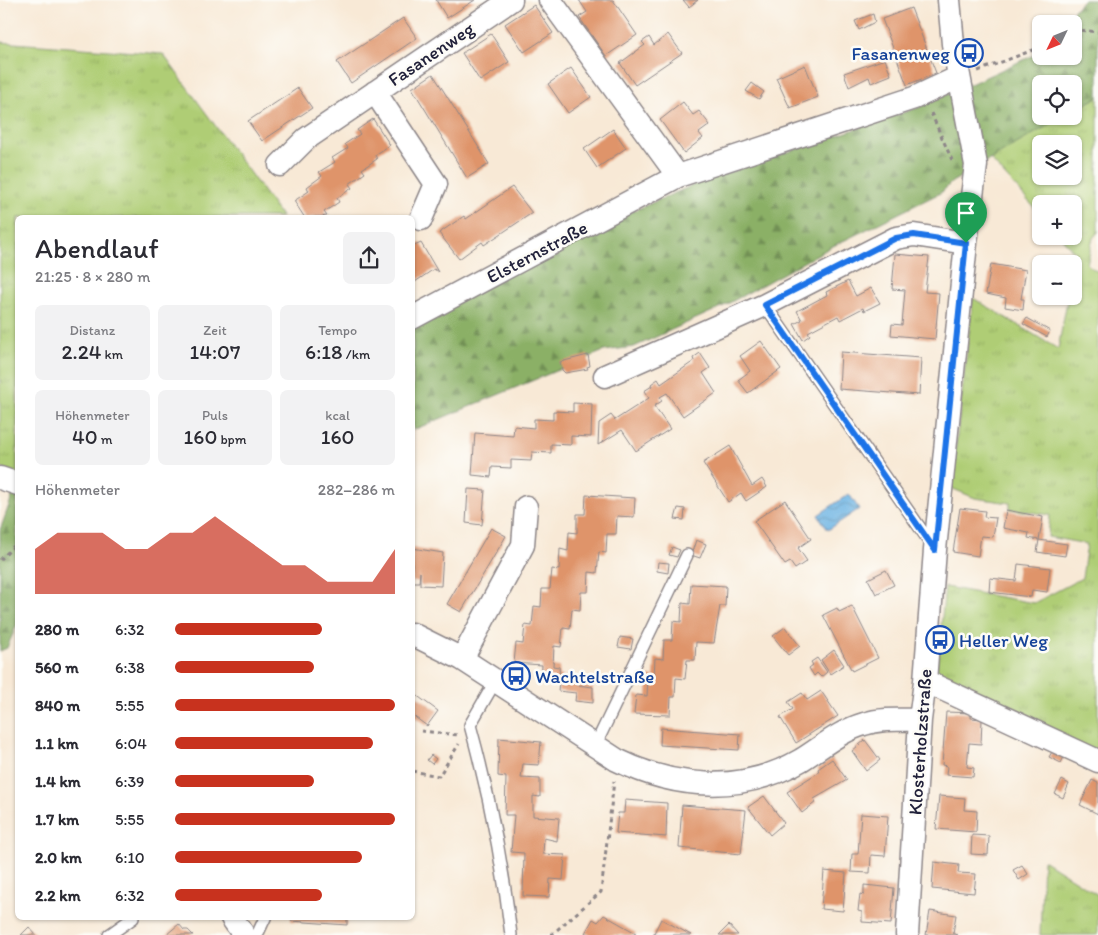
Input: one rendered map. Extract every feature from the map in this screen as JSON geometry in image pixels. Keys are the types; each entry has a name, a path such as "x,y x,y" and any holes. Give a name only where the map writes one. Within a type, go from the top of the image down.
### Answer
{"street":[{"name":"Fasanenweg","path":"280,165 306,139 511,0"},
{"path":"550,0 669,181 914,98 961,87"},
{"name":"Klosterholzstraße","path":"907,935 920,720 925,681 935,550 966,243 976,165 949,19 949,0"},
{"name":"Fasanenweg","path":"375,92 436,184 422,219"},
{"name":"Elsternstraße","path":"415,316 669,181"},
{"path":"605,376 765,305 896,238 914,235 966,243"},
{"path":"0,478 15,483"},
{"path":"462,659 523,545 526,507"},
{"path":"415,636 462,659 617,760 642,773 698,785 728,784 765,776 783,769 845,731 862,724 879,720 920,720"},
{"path":"925,681 1098,761"},
{"path":"233,920 244,935"}],"lane":[{"path":"765,305 935,550"},
{"path":"595,746 687,555"},
{"path":"496,680 470,725 488,793 506,887 511,935"},
{"path":"110,935 130,920"},
{"path":"257,935 264,920"}],"path":[{"path":"1082,30 1098,32"},
{"path":"961,87 1006,62 1032,51"},
{"path":"930,110 954,162"},
{"path":"0,560 15,545"},
{"path":"415,772 439,776 464,735 421,731"},
{"path":"551,935 601,892 617,760"}],"green space":[{"path":"1083,0 1098,0 1098,97 1082,106 1082,75 1032,75 1032,125 1049,125 952,182 942,192 831,247 722,307 634,347 604,351 415,429 415,304 703,181 920,107 1032,56 1032,65 1082,65 1082,15 1070,15"},
{"path":"0,42 163,54 281,215 15,215 15,472 0,467"},
{"path":"1098,97 1098,232 1093,238 1087,264 1098,272 1098,754 936,676 945,587 1034,603 1082,578 1087,544 1048,537 1050,515 1010,509 1010,503 975,498 951,488 973,298 1058,349 1066,305 1082,305 1082,255 1075,255 1068,245 1082,245 1082,195 1032,195 1032,205 990,159 1049,125 1082,125 1082,106"},
{"path":"15,489 15,629 7,648 0,651 0,530"},
{"path":"1043,860 1098,895 1098,935 1040,935"}],"water":[{"path":"849,494 859,509 828,530 818,515"}],"building":[{"path":"436,0 475,0 447,18"},
{"path":"579,0 613,0 637,35 606,56 579,17 587,12"},
{"path":"683,0 698,0 689,7"},
{"path":"534,5 553,33 524,52 505,24"},
{"path":"911,8 936,73 907,85 882,19"},
{"path":"873,14 875,22 859,30 855,21"},
{"path":"403,18 417,38 351,83 337,62"},
{"path":"491,34 509,62 480,81 462,53"},
{"path":"668,34 682,53 635,85 620,63 645,45 642,42 649,37 654,45"},
{"path":"885,59 891,75 871,83 869,77 849,87 844,73"},
{"path":"805,65 818,97 790,108 776,78"},
{"path":"571,68 591,97 568,113 548,84"},
{"path":"433,74 489,164 467,178 412,88"},
{"path":"752,83 764,92 759,99 746,91"},
{"path":"298,88 312,108 262,141 248,121"},
{"path":"683,102 693,115 699,111 710,125 699,133 703,138 684,153 660,120"},
{"path":"373,119 390,145 375,155 377,159 362,169 365,173 349,184 352,188 337,198 339,202 324,212 326,215 303,215 294,201 309,191 307,187 322,176 319,172 335,162 332,158 348,148 345,144 360,134 357,130"},
{"path":"613,129 626,148 597,168 584,149"},
{"path":"512,187 532,213 484,245 482,242 459,259 439,233 464,216 466,219"},
{"path":"421,243 438,272 434,269 415,282 415,246"},
{"path":"895,254 929,257 925,292 939,293 935,339 891,335 892,324 902,325 905,290 892,289"},
{"path":"991,264 1026,270 1021,299 1024,299 1023,310 1005,307 1006,298 986,294"},
{"path":"848,281 856,296 871,288 880,303 864,311 863,308 840,320 838,316 808,332 810,335 803,340 794,324 802,320 797,311 827,295 826,292"},
{"path":"1027,318 1050,331 1047,337 1023,324"},
{"path":"761,341 781,369 748,393 738,380 750,371 740,356"},
{"path":"841,352 921,358 919,395 839,389"},
{"path":"700,353 710,368 703,373 716,393 683,416 667,393 660,397 662,401 654,406 670,429 636,451 622,430 598,445 599,423 611,415 615,420 649,398 644,391 652,386 651,384 658,379 661,384 694,361 693,358"},
{"path":"588,355 590,366 587,367 588,369 565,373 562,370 560,362"},
{"path":"573,403 592,404 591,437 571,436 571,445 551,444 551,453 532,452 531,461 511,460 511,468 492,467 491,477 472,475 475,433 513,436 514,426 534,428 534,419 553,420 553,411 573,412"},
{"path":"730,446 752,486 762,479 767,487 746,501 741,493 728,502 703,463"},
{"path":"468,489 485,490 482,525 466,523"},
{"path":"586,495 635,498 634,517 617,516 616,534 607,534 606,553 599,552 597,573 589,572 588,592 581,592 580,610 572,609 570,629 563,628 561,647 554,646 553,666 559,667 560,676 577,678 577,685 593,687 593,703 575,701 576,693 558,691 559,682 541,681 542,665 514,663 516,643 523,644 525,625 532,626 534,606 541,607 542,589 550,589 552,569 559,570 560,549 568,551 569,532 577,533 577,514 585,514"},
{"path":"785,500 811,539 798,548 807,561 795,569 790,562 785,565 754,521"},
{"path":"678,508 685,509 684,520 675,519"},
{"path":"960,508 985,511 984,517 996,518 993,537 981,536 978,556 953,552"},
{"path":"1006,510 1043,517 1039,540 1028,538 1029,533 1003,528"},
{"path":"491,528 506,536 461,612 447,604"},
{"path":"696,540 706,544 700,558 691,555"},
{"path":"1039,540 1067,544 1065,556 1037,552"},
{"path":"672,547 680,550 677,557 669,555"},
{"path":"415,548 443,553 441,586 420,585 420,572 419,582 415,582"},
{"path":"658,562 669,563 668,573 657,571"},
{"path":"1018,564 1050,568 1047,592 1032,590 1031,597 989,592 990,578 1016,581"},
{"path":"886,570 894,585 876,594 868,579"},
{"path":"691,584 726,586 725,606 720,606 714,643 696,642 695,660 687,660 685,679 676,678 675,697 671,697 670,715 634,714 636,695 647,696 648,676 654,677 655,658 663,659 664,640 672,640 673,621 681,622 682,603 690,604"},
{"path":"852,606 878,658 852,671 823,615 837,608 839,612"},
{"path":"785,627 800,646 788,655 773,636"},
{"path":"620,637 633,639 631,649 618,647"},
{"path":"834,650 844,665 830,674 821,660"},
{"path":"817,658 827,672 821,677 817,673 814,676 809,668 813,665 811,662"},
{"path":"821,691 838,716 796,743 780,717 793,709 788,702 802,693 807,700"},
{"path":"415,694 438,711 427,726 415,717"},
{"path":"946,712 971,713 971,718 982,719 981,744 969,743 967,767 974,768 973,777 946,775 947,766 942,765"},
{"path":"661,728 740,734 739,750 660,745"},
{"path":"499,738 541,742 539,765 523,764 521,778 540,779 540,797 533,796 533,816 559,818 557,841 544,838 543,854 565,855 563,880 550,879 549,897 523,896 524,853 511,852 514,815 505,815 506,777 498,776"},
{"path":"865,740 880,760 866,771 852,751"},
{"path":"1053,750 1065,755 1061,763 1049,757"},
{"path":"431,755 436,759 432,764 427,760"},
{"path":"832,759 847,780 814,799 816,802 802,813 787,792 819,772 818,769"},
{"path":"1062,780 1069,784 1063,798 1055,794"},
{"path":"1092,780 1098,783 1098,814 1080,805"},
{"path":"764,796 784,823 770,835 748,807"},
{"path":"939,796 965,798 964,810 977,811 976,832 936,829"},
{"path":"625,800 667,803 666,837 616,833 618,813 624,813"},
{"path":"682,805 746,810 741,854 679,848"},
{"path":"861,814 888,816 885,856 871,855 870,873 851,872 852,854 858,854"},
{"path":"972,835 989,836 988,855 971,854"},
{"path":"934,862 959,865 958,873 976,874 974,893 932,889"},
{"path":"1022,865 1028,874 1019,880 1013,870"},
{"path":"824,871 846,873 843,911 821,909"},
{"path":"864,885 894,888 891,924 862,922 862,912 858,911 860,894 864,895"},
{"path":"930,911 956,915 953,933 958,935 926,935"},
{"path":"604,915 636,933 634,935 592,935 585,933 593,919 598,922"},
{"path":"661,919 678,928 691,935 653,935"},
{"path":"347,920 347,925 291,921"},
{"path":"179,924 184,930 188,930 193,935 166,935"},
{"path":"729,925 738,935 719,935"},
{"path":"29,927 36,935 21,935"}],"place":[{"name":"Fasanenweg","path":"969,53"},
{"name":"Heller Weg","path":"940,640"},
{"name":"Wachtelstraße","path":"516,676"}],"route":[{"path":"914,235 966,243 947,427 935,550 765,305 896,238 914,235"}]}
